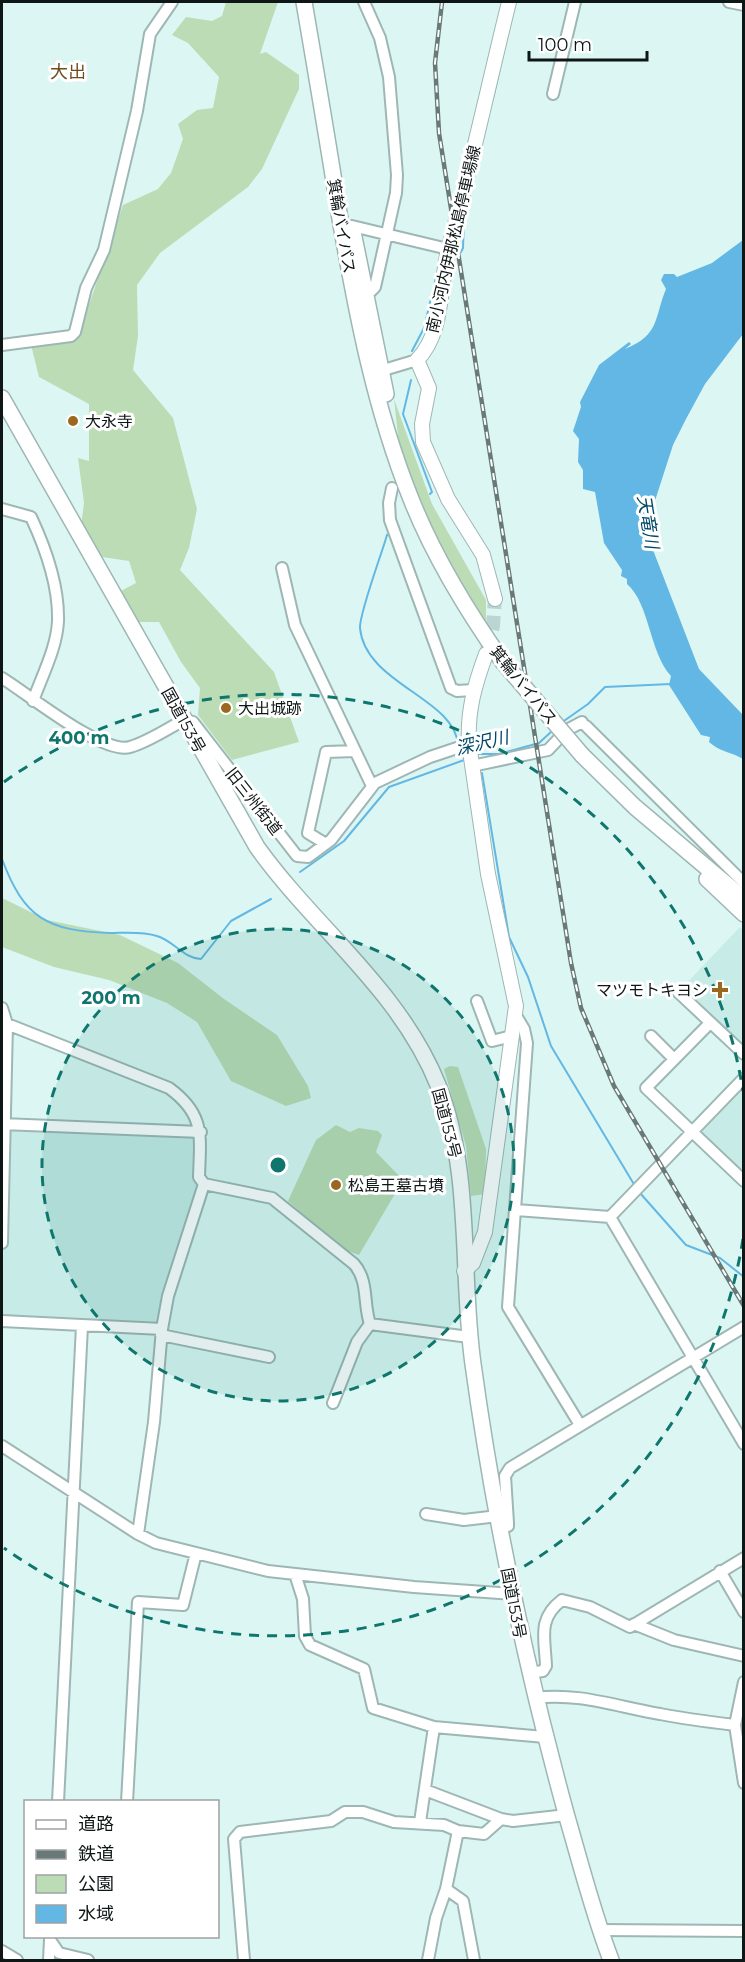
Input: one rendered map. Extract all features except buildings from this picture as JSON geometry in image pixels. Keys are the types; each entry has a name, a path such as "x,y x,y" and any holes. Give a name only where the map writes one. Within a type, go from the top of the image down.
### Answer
{"highway":[{"name":"箕輪バイパス","path":"304,2 354,299 375,372 392,448 435,552 462,601 503,662 582,755 635,807 744,899"},
{"name":"箕輪バイパス","path":"313,2 375,372"},
{"name":"国道153号","path":"2,398 256,847 303,905 379,987 400,1014 427,1061 445,1106 458,1155 470,1337 512,1594 545,1737 599,1930 611,1960"},
{"name":"箕輪バイパス","path":"635,807 637,813 744,914"}],"main road":[{"name":"南小河内伊那松島停車場線","path":"417,360 426,350 433,330 448,249 509,2"},
{"path":"417,360 429,388 422,424 423,442 448,500 483,555 492,579 495,599"},
{"path":"464,1271 473,1263 485,1232 515,1014 514,988 496,913 468,726 473,690 486,654"}],"street":[{"path":"2,345 71,336 75,332 86,288 104,250 137,111 150,34 172,2"},
{"path":"364,2 376,25 389,77 398,174 387,233 371,291"},
{"path":"553,94 575,2"},
{"path":"729,2 744,5"},
{"path":"352,226 448,249"},
{"path":"375,372 417,360"},
{"path":"392,488 389,503 390,520 451,688 457,691 473,690"},
{"path":"2,509 32,517 53,582 58,621 33,701"},
{"path":"282,568 295,625 372,786"},
{"path":"2,678 33,701 72,725 120,748 130,747 184,720"},
{"name":"旧三州街道","path":"184,720 193,722 297,856 308,857 328,842"},
{"path":"355,751 326,752 308,833 328,842 372,786 390,774 471,755 548,750 567,730 584,724 744,883"},
{"path":"678,992 744,1054"},
{"path":"477,1001 492,1041 512,1036"},
{"path":"2,1008 4,1023 2,1243"},
{"path":"515,1014 524,1029 527,1043 508,1307 580,1425"},
{"path":"4,1023 169,1088 177,1094 199,1121 201,1132 199,1177 204,1184 272,1198 361,1272 370,1324 357,1342 333,1403"},
{"path":"710,1023 673,1058 646,1088 744,1181"},
{"path":"651,1036 673,1058"},
{"path":"610,1217 744,1078"},
{"path":"4,1124 201,1132"},
{"path":"138,1534 154,1422 161,1332 168,1296 204,1184"},
{"path":"516,1210 610,1217"},
{"path":"610,1217 744,1444"},
{"path":"2,1321 161,1332 269,1357"},
{"path":"370,1324 470,1337"},
{"path":"58,1800 82,1326"},
{"path":"426,1514 464,1520 500,1522 508,1526 506,1472 744,1327"},
{"path":"2,1446 138,1534 156,1543 268,1571 512,1594"},
{"path":"127,1800 138,1602 183,1605 196,1553"},
{"path":"529,1673 543,1671 546,1666 544,1622 550,1609 562,1599 590,1607 630,1627 744,1558"},
{"path":"720,1571 744,1612"},
{"path":"296,1574 303,1599 305,1636 309,1645 364,1669 373,1708 434,1727 545,1737"},
{"path":"634,1624 674,1640 744,1656"},
{"path":"744,1682 735,1725 744,1783"},
{"path":"535,1698 559,1696 594,1700 660,1714 735,1725"},
{"path":"420,1822 434,1727"},
{"path":"425,1790 501,1819 513,1821 567,1815"},
{"path":"244,1960 234,1839 240,1832 331,1821 345,1812 363,1812 394,1822 444,1825 458,1831 484,1834 501,1819"},
{"path":"428,1960 458,1831"},
{"path":"446,1889 463,1901 474,1960"},
{"path":"599,1930 744,1932"},
{"path":"49,1960 50,1938"},
{"path":"50,1938 59,1953 88,1960"},
{"path":"2,1951 17,1960"}],"shaded area":[{"path":"740,927 744,931 743,1054 678,992"},
{"path":"743,1078 743,1180 693,1132"},
{"path":"6,1124 201,1132 204,1184 162,1329 2,1321"}],"green space":[{"path":"226,2 278,2 260,54 266,52 299,75 299,89 262,169 248,187 160,253 137,285 138,336 133,370 173,418 197,509 189,548 180,570 274,672 299,742 232,760 198,715 200,688 181,662 159,622 138,622 119,592 136,583 129,561 102,557 81,526 84,503 78,458 89,461 89,404 39,377 31,345 44,340 77,340 123,205 158,189 171,173 183,139 178,124 197,110 213,108 219,77 188,43 172,35 186,17 212,21 222,16"},
{"path":"394,399 432,504 486,600 486,628 422,515 400,455"},
{"path":"2,898 47,920 120,935 178,963 224,999 277,1035 308,1086 311,1098 286,1106 231,1081 197,1022 167,1003 109,980 54,967 2,947"},
{"path":"450,1066 458,1067 486,1149 485,1194 471,1196 466,1146 444,1069"},
{"path":"336,1125 350,1132 359,1128 378,1131 382,1135 376,1152 403,1180 359,1255 342,1249 288,1201 316,1140"}],"water":[{"path":"743,240 743,334 705,384 686,419 673,445 651,513 643,524 699,669 743,715 743,759 717,748 709,742 710,737 701,735 669,685 671,676 658,654 640,603 627,584 627,579 621,576 622,570 604,543 595,492 583,489 583,470 578,462 579,439 573,431 581,407 580,402 599,365 629,342 631,344 625,349 636,344 650,332 666,289 661,280 664,274 674,274 677,277 712,263"}],"waterway":[{"path":"493,98 506,42"},
{"path":"454,253 461,252 463,248 464,217"},
{"path":"412,351 424,328 437,273"},
{"path":"411,380 403,414 432,492 430,494"},
{"path":"391,533 387,535 361,621 360,628 366,647 377,663 392,677 442,715 453,729 458,745"},
{"name":"深沢川","path":"561,723 588,704 605,687 671,684"},
{"name":"深沢川","path":"477,754 499,754 539,743 552,731"},
{"name":"深沢川","path":"300,872 344,841 389,787 467,759"},
{"path":"482,773 509,937 528,977 551,1046 635,1186"},
{"name":"深沢川","path":"2,859 10,879 29,908 54,924 88,932 151,934 163,938 189,956 201,959 231,921 271,899"},
{"path":"640,1193 686,1245 720,1258 744,1277"}],"tunnel":[{"path":"487,650 493,626 495,599"}],"railway":[{"path":"442,2 435,63 439,133 571,963 581,1008 614,1086 744,1306"}],"place":[{"name":"大永寺","path":"73,421"},
{"name":"大出城跡","path":"226,708"},
{"name":"マツモトキヨシ","path":"720,990"},
{"name":"松島王墓古墳","path":"336,1185"}],"district":[{"name":"大出","path":"68,72"}],"water label":[{"name":"天竜川","path":"648,522"}]}
